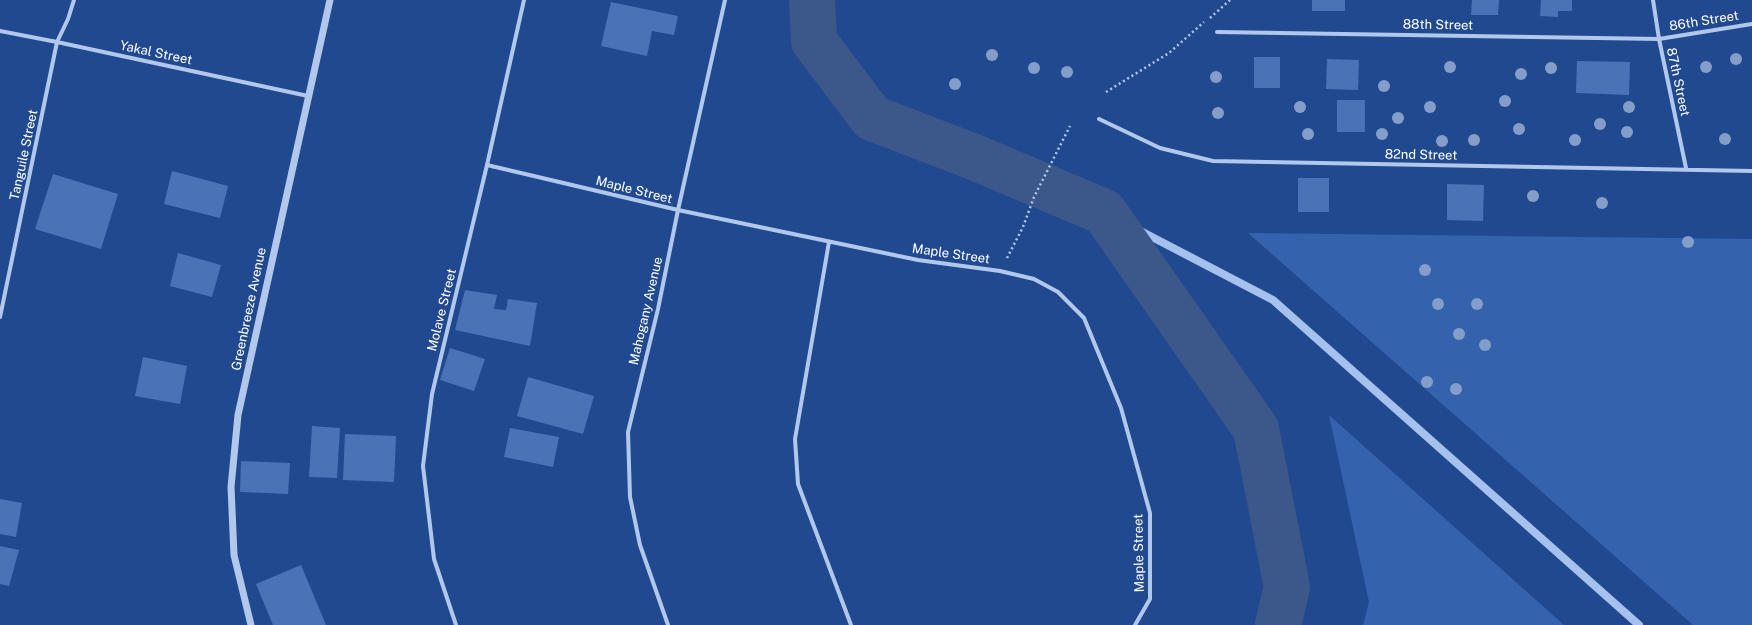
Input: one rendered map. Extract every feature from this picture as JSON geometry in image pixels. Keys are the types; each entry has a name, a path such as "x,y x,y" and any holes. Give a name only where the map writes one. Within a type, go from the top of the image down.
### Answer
{"street":[{"name":"Tanguile Street","path":"0,317 57,42 68,19 74,0"},
{"name":"Greenbreeze Avenue","path":"251,625 234,555 231,487 238,415 330,0"},
{"name":"Molave Street","path":"456,625 434,559 423,466 432,394 487,165 524,0"},
{"name":"Mahogany Avenue","path":"668,625 640,545 630,497 628,432 658,309 678,210 725,0"},
{"name":"87th Street","path":"1653,0 1659,39 1686,168"},
{"name":"86th Street","path":"1659,39 1752,24"},
{"name":"Yakal Street","path":"0,31 308,96"},
{"name":"88th Street","path":"1217,32 1659,39"},
{"name":"82nd Street","path":"1099,119 1160,148 1213,161 1752,170"},
{"name":"Maple Street","path":"487,165 678,210 829,242 918,260 1000,271 1034,279 1058,292 1084,318 1121,408 1150,513 1150,599 1136,625"},
{"path":"829,242 796,439 798,484 851,625"}],"path":[{"path":"1106,92 1169,53 1230,0"},
{"path":"1000,271 1023,227 1034,198 1070,126"}],"shaded area":[{"path":"1248,233 1752,239 1752,625 1693,625"},
{"path":"1329,415 1564,625 1363,625 1369,602"}],"building":[{"path":"1312,0 1345,0 1345,11 1312,11"},
{"path":"1472,0 1499,0 1498,15 1471,15"},
{"path":"1541,0 1572,0 1572,11 1558,11 1558,17 1540,16"},
{"path":"611,2 678,16 674,35 652,31 647,56 601,46"},
{"path":"1254,57 1280,57 1280,88 1254,88"},
{"path":"1327,59 1359,60 1358,90 1326,89"},
{"path":"1577,61 1630,62 1629,95 1576,93"},
{"path":"1337,100 1365,100 1365,132 1337,132"},
{"path":"172,171 228,186 220,218 164,204"},
{"path":"53,174 118,194 101,249 35,229"},
{"path":"1298,178 1329,178 1329,212 1298,212"},
{"path":"1447,184 1484,185 1483,221 1447,220"},
{"path":"178,253 221,265 212,297 170,286"},
{"path":"465,290 497,295 494,309 506,310 508,299 537,303 530,346 455,330"},
{"path":"450,348 485,359 474,391 440,380"},
{"path":"143,357 187,366 180,404 135,396"},
{"path":"528,377 594,396 583,434 517,416"},
{"path":"312,426 340,428 337,478 309,477"},
{"path":"510,428 559,437 553,467 504,457"},
{"path":"345,434 396,436 394,482 343,480"},
{"path":"241,461 290,463 288,494 240,492"},
{"path":"0,499 22,503 16,537 0,534"},
{"path":"0,546 19,550 9,586 0,584"},
{"path":"301,565 326,625 273,625 256,584"}],"waterway":[{"path":"812,0 814,41 872,118 974,157 1104,212 1256,429 1287,587 1278,625"},
{"path":"1104,212 1273,300 1639,625"}]}
